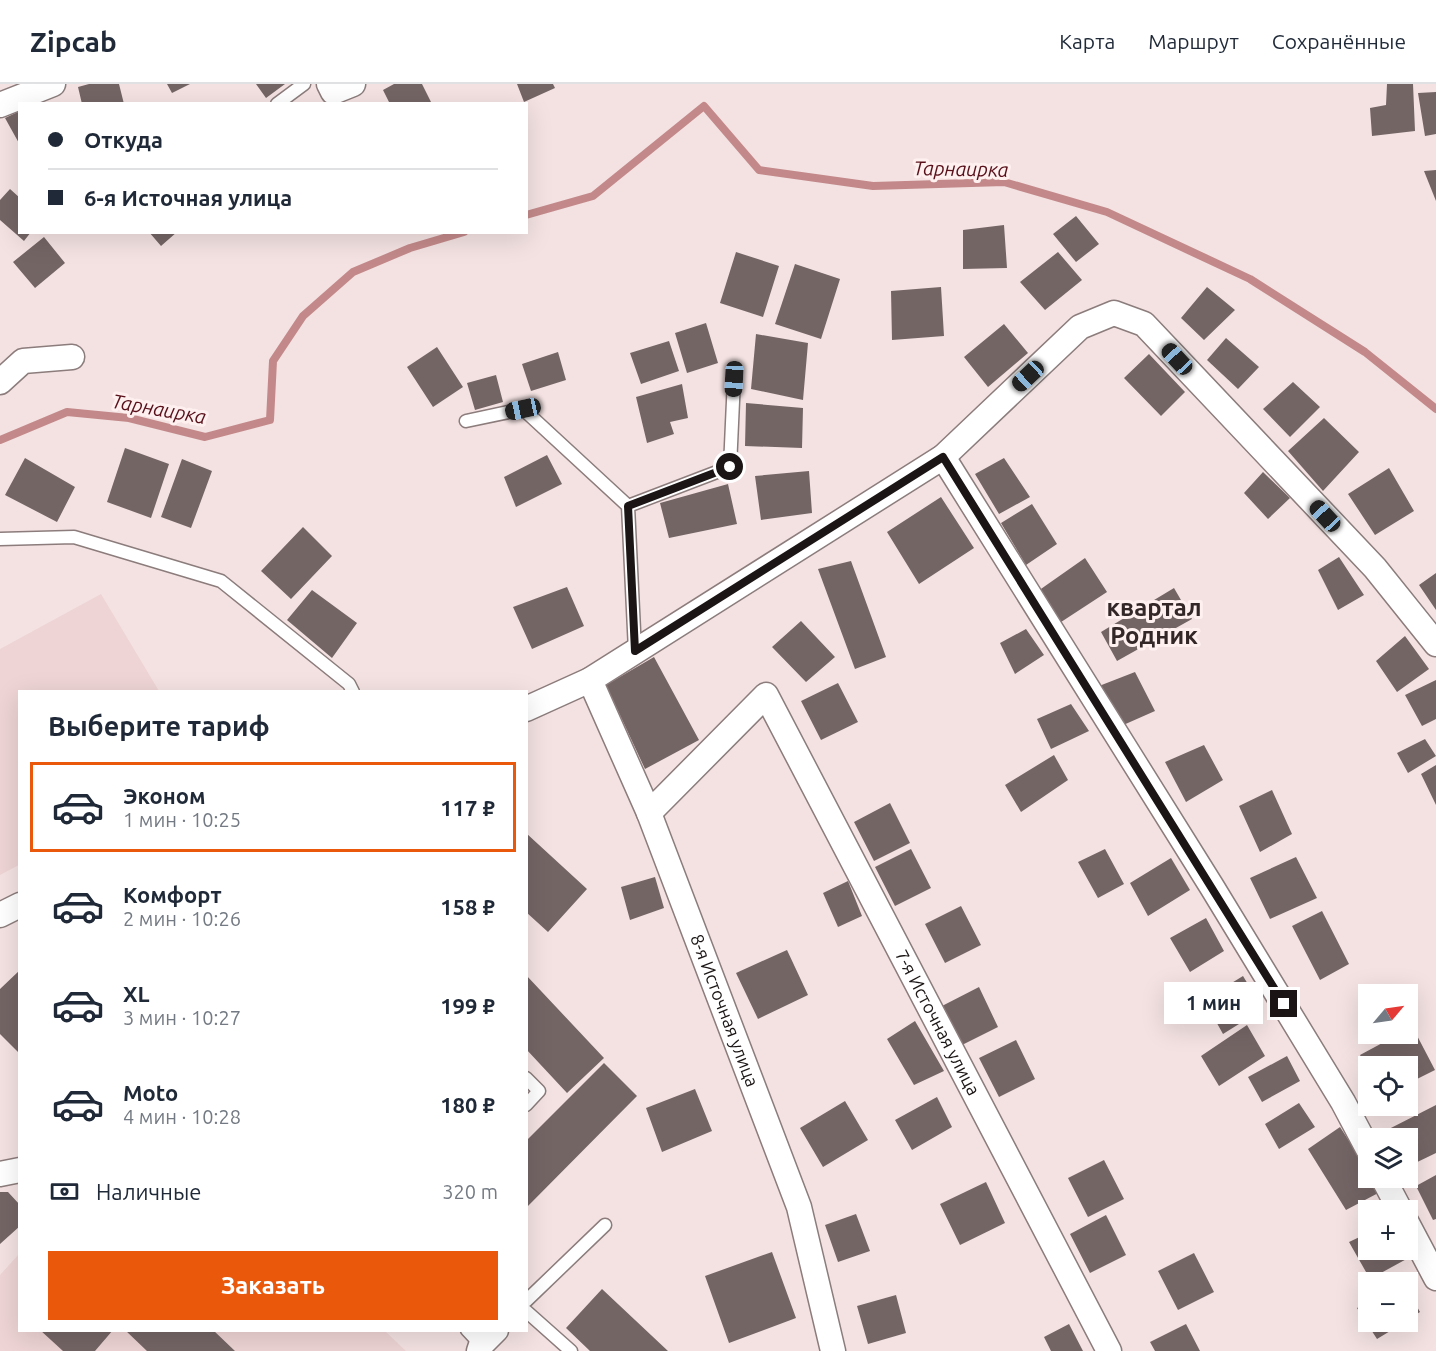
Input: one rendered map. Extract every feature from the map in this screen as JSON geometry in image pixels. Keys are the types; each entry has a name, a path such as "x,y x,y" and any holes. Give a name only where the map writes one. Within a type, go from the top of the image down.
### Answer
{"street":[{"path":"0,105 53,84"},
{"path":"329,84 333,92 354,84"},
{"path":"528,708 590,680 943,457 1080,327 1114,314 1144,324 1375,568 1436,644"},
{"path":"0,382 23,361 72,357"},
{"path":"943,457 1212,887 1358,1130"},
{"name":"8-я Источная улица","path":"590,680 649,813 799,1208 833,1351"},
{"name":"7-я Источная улица","path":"649,813 766,695 1109,1351"},
{"path":"0,915 18,906"},
{"path":"0,1174 18,1170"},
{"path":"1418,1244 1436,1278"}],"lane":[{"path":"280,102 304,84"},
{"path":"628,506 730,467 734,379"},
{"path":"466,421 523,409 628,506 635,651"},
{"path":"0,539 74,537 220,581 349,684 352,690"},
{"path":"528,1080 539,1091 528,1103"},
{"path":"528,1299 605,1225"},
{"path":"528,1313 571,1351"}],"shaded area":[{"path":"101,594 158,690 18,690 18,866 0,875 0,649"},
{"path":"18,1255 18,1332 386,1332 406,1351 0,1351 0,1275"}],"building":[{"path":"89,84 119,84 124,102 82,102 78,87"},
{"path":"167,84 190,84 172,93"},
{"path":"256,84 285,84 266,98"},
{"path":"394,84 422,84 431,102 389,102 383,90"},
{"path":"517,84 553,84 555,88 524,102"},
{"path":"1387,84 1413,84 1415,131 1372,136 1370,108 1386,105"},
{"path":"1436,92 1436,134 1425,136 1418,93"},
{"path":"18,112 18,141 5,118"},
{"path":"1436,170 1436,201 1424,171"},
{"path":"10,189 18,196 18,234 29,234 24,241 0,220 0,200"},
{"path":"1076,216 1099,244 1076,262 1053,234"},
{"path":"1004,225 1007,268 963,269 963,230"},
{"path":"151,234 175,234 161,246"},
{"path":"44,237 65,263 35,288 13,262"},
{"path":"736,252 779,266 763,317 720,303"},
{"path":"1058,252 1082,280 1045,310 1020,282"},
{"path":"795,264 840,279 821,339 775,324"},
{"path":"941,287 944,336 892,340 891,291"},
{"path":"1207,287 1235,310 1204,340 1181,318"},
{"path":"706,323 718,363 687,373 675,333"},
{"path":"1004,324 1028,353 988,387 964,357"},
{"path":"756,334 808,343 803,400 751,389"},
{"path":"1226,338 1259,367 1238,389 1207,360"},
{"path":"669,341 679,371 641,384 630,353"},
{"path":"437,347 463,387 433,407 407,367"},
{"path":"558,352 566,380 531,391 522,364"},
{"path":"1149,354 1185,392 1161,416 1124,378"},
{"path":"496,375 503,402 475,410 467,383"},
{"path":"1293,382 1320,407 1290,437 1263,409"},
{"path":"682,384 688,418 670,422 674,434 647,443 636,397"},
{"path":"746,403 803,408 802,448 745,446"},
{"path":"1324,418 1359,452 1323,491 1288,451"},
{"path":"125,448 169,464 151,518 107,502"},
{"path":"547,455 562,484 516,507 504,477"},
{"path":"25,458 75,487 57,522 5,495"},
{"path":"1004,458 1030,497 999,514 975,474"},
{"path":"182,459 212,471 191,528 161,517"},
{"path":"1389,468 1414,511 1375,535 1348,494"},
{"path":"809,471 812,513 761,520 755,476"},
{"path":"1263,472 1290,498 1268,519 1244,493"},
{"path":"728,484 737,524 669,538 660,503"},
{"path":"941,497 974,548 919,584 887,532"},
{"path":"1032,504 1057,544 1026,565 1001,523"},
{"path":"303,527 332,556 291,599 261,571"},
{"path":"1339,557 1364,595 1338,610 1318,570"},
{"path":"1085,558 1107,592 1058,624 1038,591"},
{"path":"851,561 886,657 855,669 818,569"},
{"path":"1436,573 1436,610 1419,585"},
{"path":"567,587 584,626 532,649 513,607"},
{"path":"1174,588 1192,619 1117,661 1101,632"},
{"path":"312,590 357,623 332,658 287,620"},
{"path":"801,621 835,657 806,682 772,647"},
{"path":"1026,629 1044,655 1015,674 1000,643"},
{"path":"1405,636 1429,669 1397,692 1376,661"},
{"path":"654,657 699,740 645,769 606,685"},
{"path":"1135,672 1155,711 1121,726 1099,686"},
{"path":"1436,680 1436,719 1422,726 1405,695"},
{"path":"838,683 858,722 821,740 801,701"},
{"path":"1071,704 1089,731 1051,749 1037,719"},
{"path":"1425,739 1436,756 1408,773 1397,753"},
{"path":"1204,745 1223,780 1186,802 1165,762"},
{"path":"1054,755 1068,780 1021,812 1005,785"},
{"path":"1436,765 1436,805 1421,774"},
{"path":"1272,790 1292,834 1260,852 1239,806"},
{"path":"890,803 910,843 874,861 854,822"},
{"path":"528,835 587,889 548,932 528,914"},
{"path":"911,849 931,888 895,906 875,867"},
{"path":"1105,849 1124,884 1098,898 1078,862"},
{"path":"1296,857 1317,898 1270,919 1250,878"},
{"path":"1171,858 1190,890 1148,916 1130,883"},
{"path":"655,877 664,908 630,920 621,887"},
{"path":"848,881 862,916 838,927 823,893"},
{"path":"961,906 981,945 945,963 925,924"},
{"path":"1322,911 1349,964 1320,980 1292,926"},
{"path":"1206,918 1224,951 1190,972 1170,938"},
{"path":"787,950 808,995 758,1019 736,973"},
{"path":"18,972 18,1052 0,1034 0,989"},
{"path":"1243,976 1263,1009 1223,1034 1204,1000"},
{"path":"528,977 604,1058 567,1093 528,1051"},
{"path":"979,987 998,1027 962,1045 942,1006"},
{"path":"915,1021 944,1071 914,1085 887,1039"},
{"path":"1247,1025 1265,1056 1219,1086 1201,1056"},
{"path":"1418,1037 1435,1070 1418,1078 1418,1056 1360,1055 1380,1044 1418,1044"},
{"path":"1016,1040 1035,1079 999,1097 979,1058"},
{"path":"1287,1056 1300,1081 1262,1102 1248,1077"},
{"path":"604,1063 637,1096 528,1206 528,1139"},
{"path":"695,1089 712,1131 662,1152 646,1108"},
{"path":"937,1097 952,1127 912,1150 895,1120"},
{"path":"845,1101 868,1140 823,1167 800,1128"},
{"path":"1299,1103 1315,1127 1279,1149 1265,1124"},
{"path":"1436,1105 1436,1153 1418,1162 1418,1128 1391,1128"},
{"path":"1340,1127 1358,1155 1358,1188 1380,1188 1382,1191 1365,1200 1358,1200 1358,1204 1346,1210 1308,1149"},
{"path":"1104,1160 1124,1199 1088,1217 1068,1178"},
{"path":"1436,1175 1436,1219 1433,1220 1417,1188 1418,1185"},
{"path":"986,1182 1005,1223 960,1245 940,1204"},
{"path":"0,1192 8,1192 18,1203 18,1228 0,1244"},
{"path":"856,1214 870,1251 838,1262 825,1225"},
{"path":"1106,1215 1126,1255 1090,1273 1070,1234"},
{"path":"1358,1238 1358,1258 1349,1242"},
{"path":"772,1252 796,1318 729,1343 705,1276"},
{"path":"1194,1253 1214,1292 1178,1310 1158,1271"},
{"path":"1359,1260 1405,1260 1383,1272 1366,1272"},
{"path":"602,1289 668,1351 590,1351 566,1328"},
{"path":"896,1295 906,1333 868,1344 857,1306"},
{"path":"1069,1324 1083,1351 1051,1351 1044,1337"},
{"path":"1186,1324 1200,1351 1155,1351 1150,1342"},
{"path":"42,1332 111,1332 95,1351 63,1351"},
{"path":"127,1332 215,1332 235,1351 147,1351"},
{"path":"1372,1332 1389,1332 1377,1339"}],"waterway":[{"name":"Тарнаирка","path":"528,214 593,196 704,106 759,170 873,186 1004,182 1107,212 1250,279 1365,352 1436,409"},
{"name":"Тарнаирка","path":"0,440 67,412 129,418 205,437 270,420 273,361 303,316 353,272 410,248 457,234"}],"district":[{"name":"квартал Родник","path":"1154,622"}],"route":[{"path":"730,467 628,506 635,651 943,457 1284,1004"}]}
